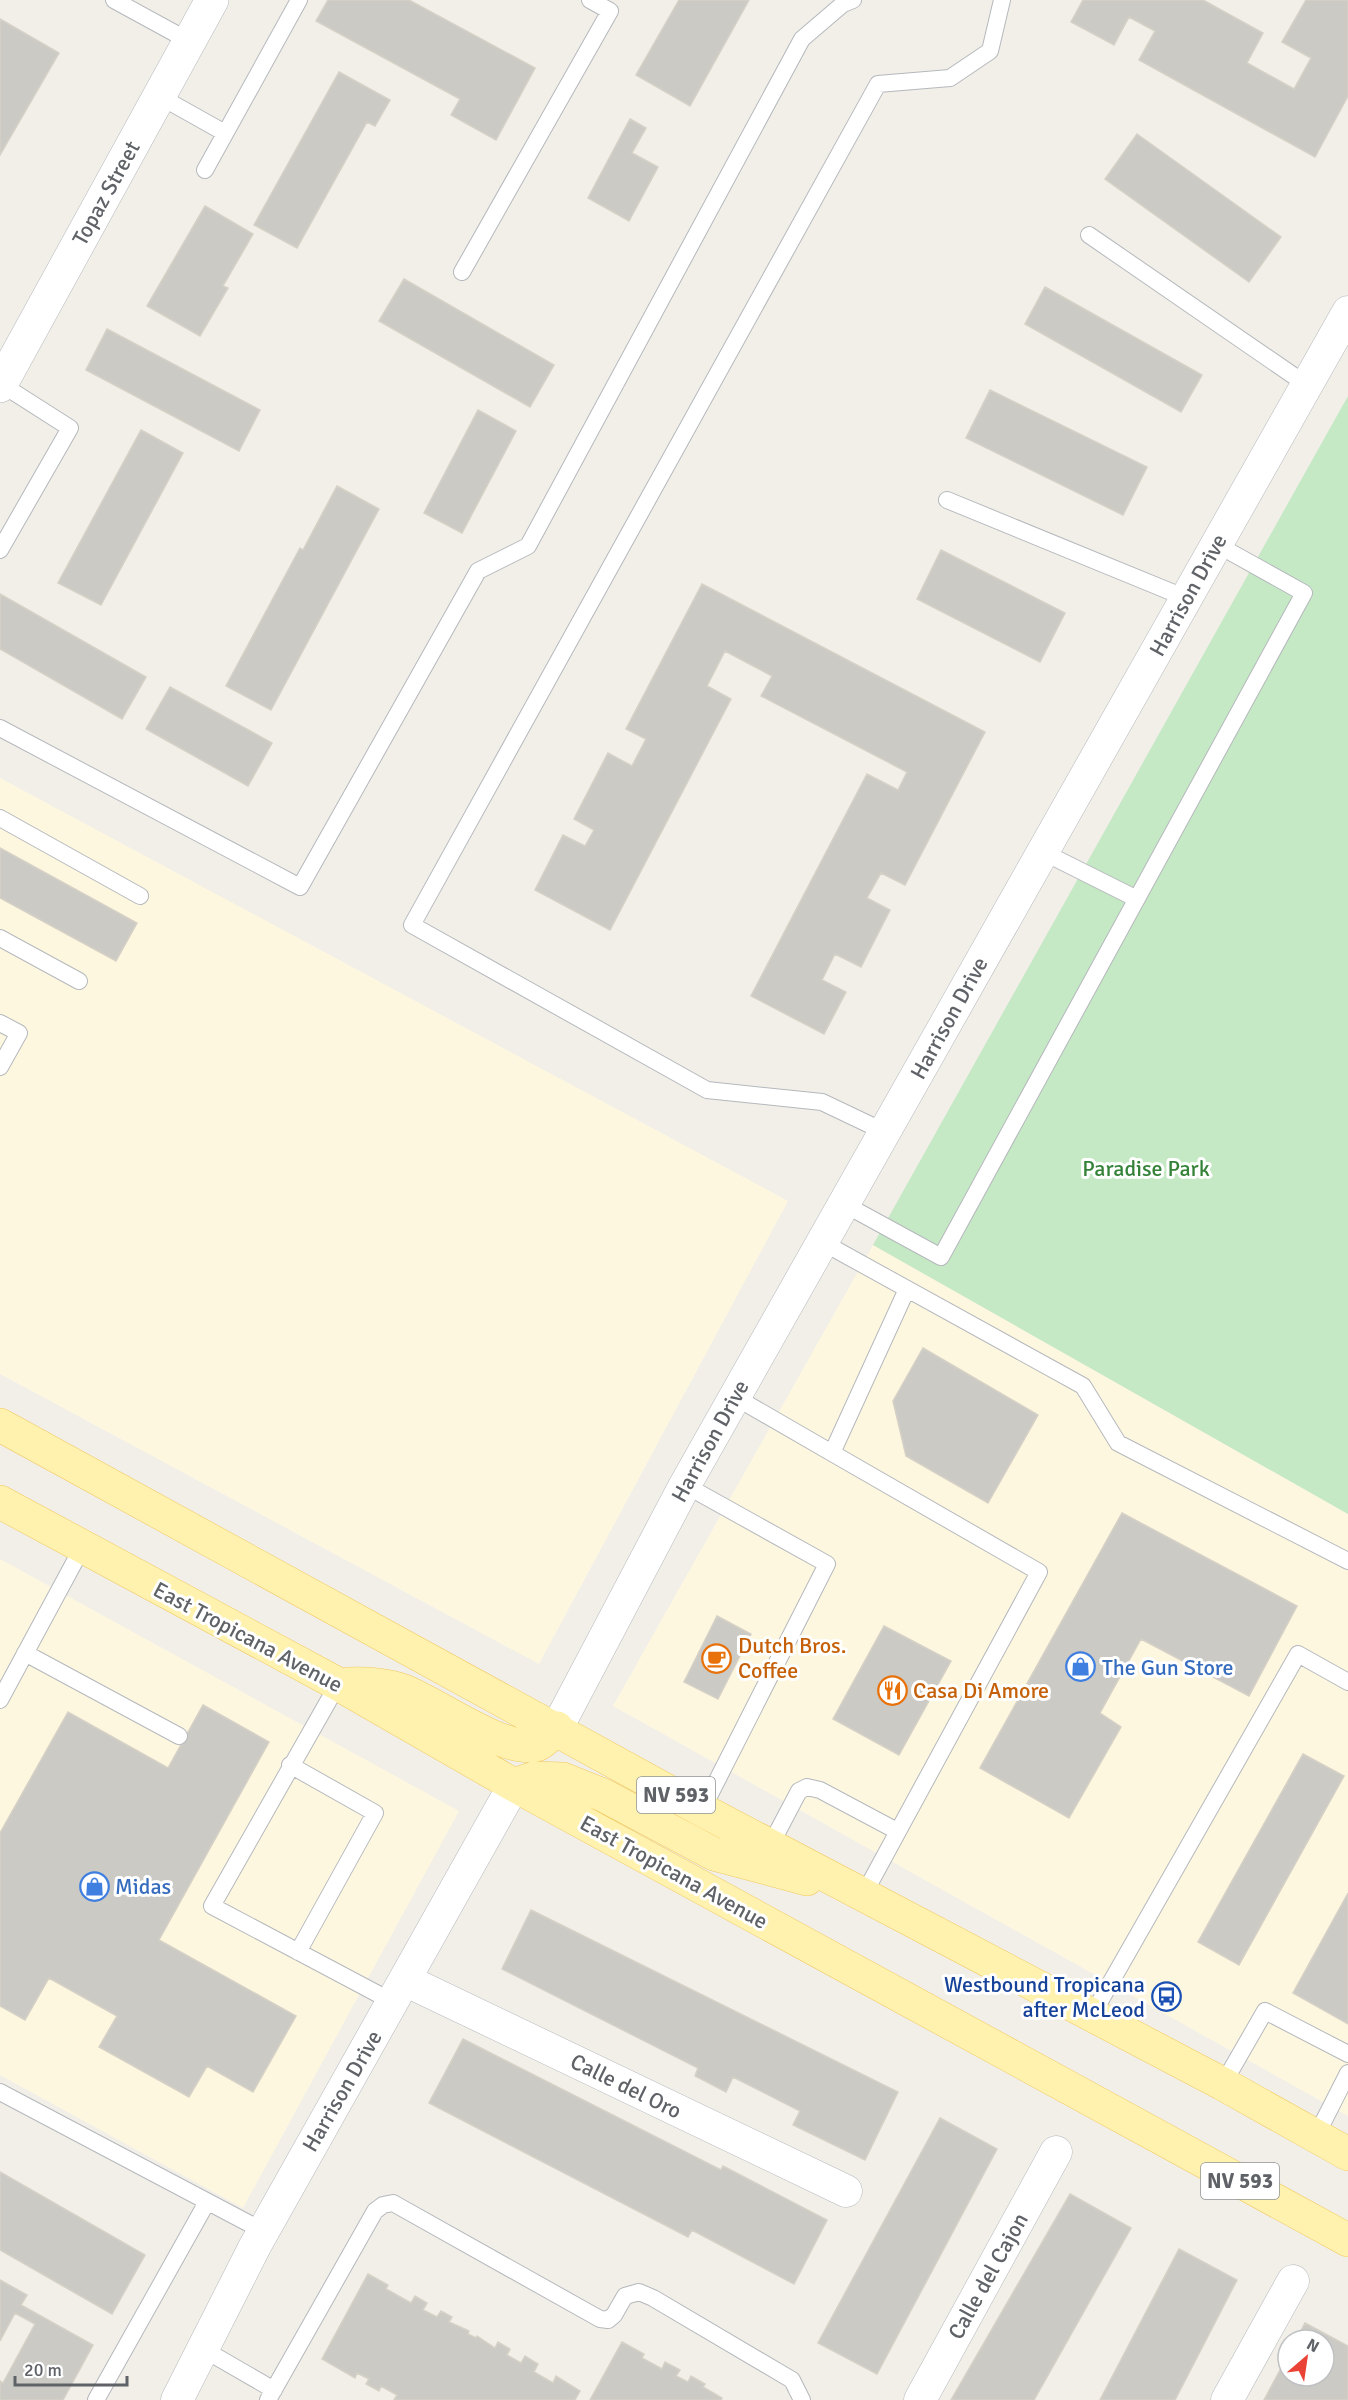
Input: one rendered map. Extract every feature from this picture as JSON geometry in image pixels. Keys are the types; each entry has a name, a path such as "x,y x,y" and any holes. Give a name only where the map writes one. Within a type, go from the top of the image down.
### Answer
{"main road":[{"name":"NV 593","path":"0,1425 557,1728 702,1810 864,1894 1091,2017 1223,2084 1348,2154"},
{"name":"East Tropicana Avenue","path":"0,1502 338,1684 514,1785 1348,2240"},
{"path":"338,1684 363,1684 402,1690 450,1713 485,1734 519,1747 538,1745 557,1728"},
{"path":"514,1785 535,1778 563,1779 603,1795 714,1854 864,1894"}],"street":[{"name":"Topaz Street","path":"0,385 212,0"},
{"name":"Harrison Drive","path":"557,1728 685,1485 1348,312"},
{"name":"Harrison Drive","path":"177,2400 263,2231 514,1785"},
{"name":"Calle del Oro","path":"399,1991 846,2191"},
{"name":"Calle del Cajon","path":"920,2400 1056,2152"},
{"path":"1227,2400 1293,2281"}],"lane":[{"path":"114,0 189,41"},
{"path":"205,170 299,0"},
{"path":"462,273 610,11 590,0"},
{"path":"0,728 300,887 478,571 528,546 802,39 843,4 853,0"},
{"path":"885,1132 822,1102 707,1090 412,925 878,84 950,78 990,51 1002,0"},
{"path":"159,96 225,133"},
{"path":"1089,235 1307,385"},
{"path":"0,385 70,428 0,550"},
{"path":"947,500 1186,598"},
{"path":"844,1204 941,1257 1304,593 1216,544"},
{"path":"0,818 140,896"},
{"path":"1043,852 1137,899"},
{"path":"0,938 79,981"},
{"path":"0,1023 19,1033 0,1067"},
{"path":"822,1242 1083,1386 1118,1443 1348,1562"},
{"path":"832,1453 907,1288"},
{"path":"735,1397 1039,1572 864,1894"},
{"path":"685,1485 827,1564 702,1810"},
{"path":"0,1700 82,1548"},
{"path":"25,1653 179,1736"},
{"path":"1091,2017 1298,1654 1348,1682"},
{"path":"338,1684 212,1906 298,1952 399,1991"},
{"path":"290,1765 375,1813 298,1952"},
{"path":"770,1846 799,1791 807,1786 820,1790 897,1830"},
{"path":"1223,2084 1265,2012 1348,2054"},
{"path":"1316,2136 1348,2073"},
{"path":"0,2092 263,2231"},
{"path":"96,2400 207,2202"},
{"path":"202,2349 271,2395 375,2211 383,2205 393,2203 600,2319 608,2320 614,2315 625,2296 639,2292 653,2298 792,2380 802,2400"}],"shaded area":[{"path":"0,778 788,1201 539,1664 0,1374"},
{"path":"873,1245 1348,1514 1348,2116 613,1706"},
{"path":"0,1559 459,1811 243,2208 0,2075"}],"green space":[{"name":"Paradise Park","path":"1348,396 1348,1514 873,1245"}],"building":[{"path":"328,0 409,0 535,68 496,140 451,115 460,99 316,21"},
{"path":"679,0 749,0 690,106 636,75"},
{"path":"1083,0 1203,0 1263,33 1247,63 1294,89 1311,58 1282,42 1306,0 1348,0 1348,96 1315,157 1139,60 1155,31 1129,17 1114,45 1071,22"},
{"path":"0,19 59,53 0,155"},
{"path":"339,72 390,100 375,126 367,122 297,248 254,225"},
{"path":"630,119 646,128 632,153 658,167 629,221 588,198"},
{"path":"1137,134 1281,237 1249,282 1105,179"},
{"path":"205,206 253,234 223,286 228,288 200,336 147,306"},
{"path":"404,279 554,365 530,407 379,321"},
{"path":"1045,287 1202,375 1181,412 1025,324"},
{"path":"107,329 260,410 239,451 86,370"},
{"path":"990,390 1147,467 1123,515 966,438"},
{"path":"478,410 516,431 462,533 424,513"},
{"path":"141,430 183,453 101,605 58,583"},
{"path":"337,486 379,509 271,710 226,686 300,548 303,550"},
{"path":"941,550 1065,613 1040,662 917,599"},
{"path":"702,584 985,732 905,885 881,873 867,898 890,910 861,967 835,954 822,980 846,992 824,1034 751,996 867,774 898,790 907,772 761,696 772,676 725,651 707,686 731,699 610,930 535,890 563,835 585,846 594,830 574,819 608,753 632,766 646,739 626,729"},
{"path":"0,594 146,677 122,719 0,649"},
{"path":"170,687 272,743 248,786 146,729"},
{"path":"0,848 137,923 116,961 0,898"},
{"path":"923,1348 1038,1415 988,1503 906,1456 893,1401"},
{"name":"The Gun Store","path":"1122,1513 1297,1606 1249,1696 1141,1639 1100,1713 1121,1727 1069,1818 980,1768"},
{"name":"Dutch Bros. Coffee","path":"717,1616 751,1634 718,1699 684,1682"},
{"name":"Casa Di Amore","path":"884,1626 951,1661 899,1755 833,1719"},
{"name":"Midas","path":"203,1705 269,1742 159,1940 296,2016 253,2092 207,2066 189,2097 99,2047 117,2016 49,1978 25,2020 0,2006 0,1833 68,1712 168,1768"},
{"path":"1303,1754 1344,1776 1239,1965 1198,1942"},
{"path":"1348,1893 1348,2024 1293,1993"},
{"path":"531,1910 898,2092 865,2160 793,2125 800,2111 733,2077 726,2092 695,2076 698,2068 502,1969"},
{"path":"463,2039 721,2170 723,2166 827,2220 794,2284 692,2230 688,2237 429,2103"},
{"path":"940,2118 997,2149 877,2374 818,2343"},
{"path":"0,2172 145,2255 112,2314 0,2250"},
{"path":"1070,2194 1131,2228 1034,2400 951,2400"},
{"path":"1179,2249 1237,2280 1175,2400 1100,2400"},
{"path":"368,2274 388,2285 386,2289 411,2303 415,2296 427,2303 423,2310 437,2317 441,2311 452,2317 449,2322 469,2331 468,2334 476,2338 477,2336 495,2348 498,2342 510,2349 507,2355 521,2363 525,2356 538,2364 534,2372 553,2383 556,2376 580,2391 575,2400 394,2400 397,2395 381,2386 379,2391 366,2384 369,2379 357,2373 355,2378 322,2359"},
{"path":"0,2280 27,2295 21,2305 93,2345 63,2400 0,2400 0,2381 3,2383 35,2324 15,2313 0,2341"},
{"path":"1305,2323 1314,2328 1302,2328"},
{"path":"1336,2340 1348,2346 1348,2400 1264,2400 1276,2378 1276,2388 1336,2388"},
{"path":"622,2342 644,2354 642,2358 662,2369 665,2362 680,2370 676,2376 688,2382 691,2376 705,2384 703,2387 722,2398 721,2400 590,2400"}],"place":[{"name":"Dutch Bros. Coffee","path":"717,1658"},
{"name":"The Gun Store","path":"1081,1667"},
{"name":"Casa Di Amore","path":"892,1690"},
{"name":"Midas","path":"94,1886"},
{"name":"Westbound Tropicana after McLeod","path":"1166,1997"}]}
